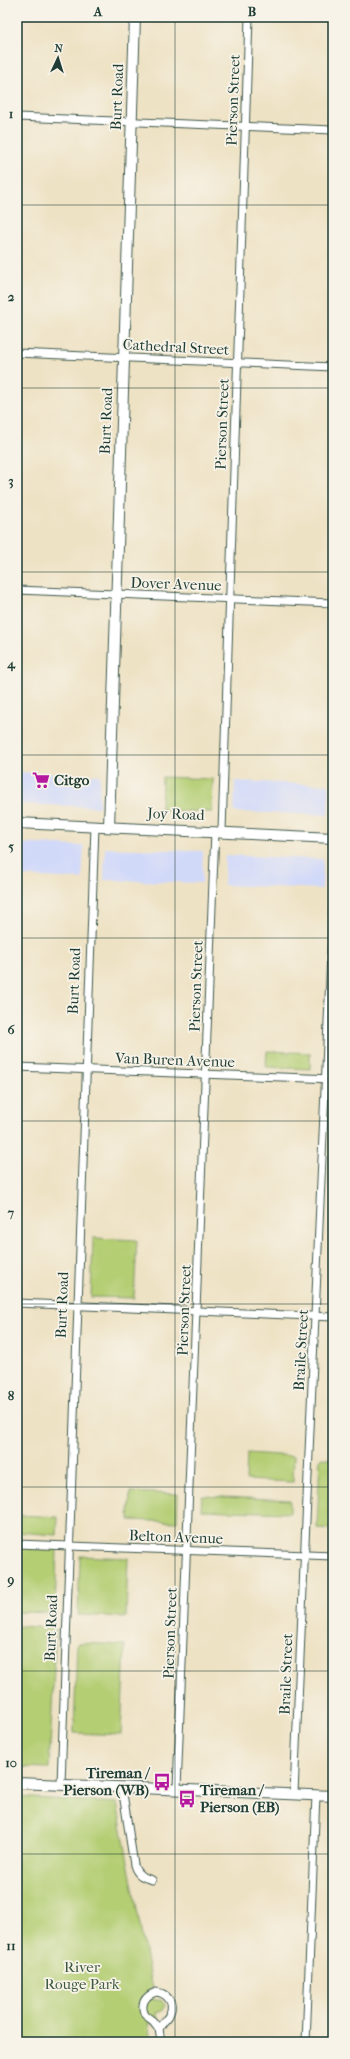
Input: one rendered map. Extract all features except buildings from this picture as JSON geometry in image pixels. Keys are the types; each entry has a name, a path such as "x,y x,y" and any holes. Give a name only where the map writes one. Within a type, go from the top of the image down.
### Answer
{"street":[{"name":"Burt Road","path":"109,827 135,17"},
{"name":"Pierson Street","path":"177,1789 186,1551 198,1311 206,1074 219,831 229,599 244,126 249,17"},
{"path":"17,117 333,130"},
{"name":"Cathedral Street","path":"17,353 333,367"},
{"name":"Dover Avenue","path":"17,590 333,603"},
{"name":"Joy Road","path":"17,823 219,831 333,838"},
{"name":"Burt Road","path":"61,1784 95,826"},
{"name":"Braile Street","path":"294,1793 333,908"},
{"name":"Van Buren Avenue","path":"17,1067 333,1079"},
{"path":"17,1303 333,1316"},
{"name":"Belton Avenue","path":"17,1544 333,1556"},
{"path":"17,1783 294,1793 333,1796"},
{"path":"122,1787 136,1872 144,1878 152,1880"},
{"path":"306,2042 316,1795"},
{"path":"159,2029 163,2020 170,2014 172,2005 164,1994 156,1992 147,1997 143,2006 145,2015 153,2021 159,2029 161,2042"}],"shaded area":[{"path":"17,772 100,775 99,807 17,804"},
{"path":"235,781 329,785 328,815 234,812"},
{"path":"17,843 84,846 82,879 17,876"},
{"path":"105,848 203,851 202,883 104,880"},
{"path":"225,855 323,859 322,889 224,885"}],"green space":[{"path":"162,777 213,779 212,812 161,810"},
{"path":"267,1051 310,1053 310,1069 266,1067"},
{"path":"93,1238 137,1240 134,1298 91,1297"},
{"path":"247,1453 294,1456 293,1482 246,1480"},
{"path":"320,1458 333,1459 333,1529 317,1528"},
{"path":"130,1492 178,1494 177,1522 129,1520"},
{"path":"202,1496 290,1500 290,1513 201,1510"},
{"path":"17,1515 58,1517 57,1535 17,1532"},
{"path":"17,1548 57,1549 55,1613 17,1612"},
{"path":"80,1556 128,1558 126,1617 78,1615"},
{"path":"17,1626 56,1628 49,1768 17,1767"},
{"path":"77,1643 125,1645 121,1735 74,1733"},
{"name":"River Rouge Park","path":"17,1797 117,1803 154,2000 161,2000 165,2005 163,2011 157,2013 158,2023 148,2023 151,2042 17,2042"}],"place":[{"name":"Citgo","path":"41,780"},
{"name":"Tireman / Pierson (WB)","path":"162,1782"},
{"name":"Tireman / Pierson (EB)","path":"187,1799"}]}
